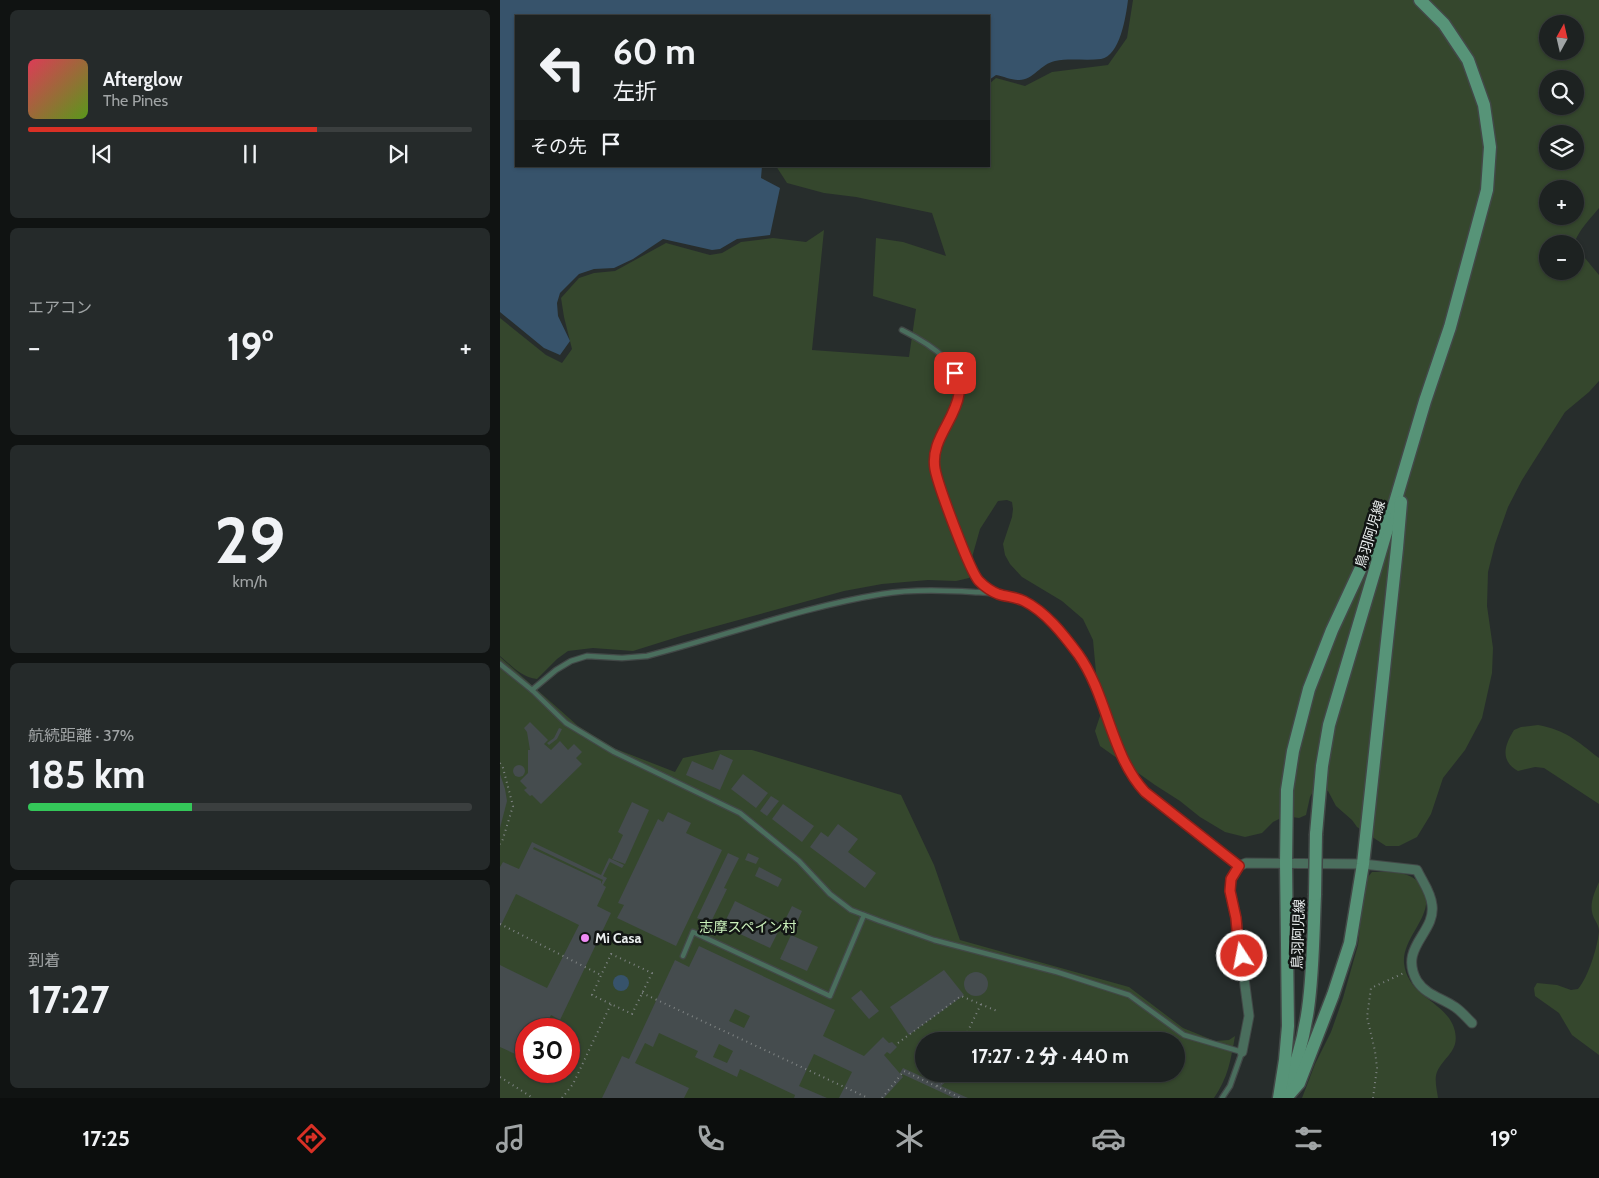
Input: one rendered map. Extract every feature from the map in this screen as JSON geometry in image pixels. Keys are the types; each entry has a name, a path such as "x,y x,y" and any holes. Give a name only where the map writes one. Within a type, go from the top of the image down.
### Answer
{"main road":[{"name":"鳥羽阿児線","path":"1280,1098 1293,1073 1304,1034 1311,996 1316,834 1322,766 1329,725 1425,401 1450,327 1487,190 1490,147 1484,105 1468,60 1444,24 1420,0"},
{"path":"1280,1098 1288,1026 1286,863 1288,790 1293,750 1309,689 1332,630 1402,480"},
{"path":"1286,1098 1299,1083 1336,986 1350,943 1363,864 1396,558 1402,480"}],"street":[{"path":"1242,1052 1249,1016 1236,918 1230,891 1231,879 1239,866 1256,862 1363,864 1417,870 1427,889 1432,906 1428,925 1419,938 1411,956 1413,968 1418,981 1433,996 1454,1006 1472,1023"}],"lane":[{"path":"902,330 926,342 950,362 960,384 958,402 935,447 935,468 972,571 979,581 998,594"},
{"path":"532,690 556,670 571,661 587,656 622,658 646,656 830,605 883,593 921,591 998,594 1014,597 1024,601 1042,614 1061,632 1086,667 1134,781 1145,792 1239,866"},
{"path":"500,664 532,690 566,723 614,752 740,812 798,861 830,894 851,910 934,940 1057,972 1129,995 1184,1035 1242,1052 1230,1086 1222,1098"},
{"path":"682,956 694,932 830,996 864,915"}],"path":[{"path":"500,763 513,806 500,844"},
{"path":"500,924 601,975"},
{"path":"611,954 652,973 632,1014 592,995 601,975 611,954"},
{"path":"1373,1098 1377,1068 1367,1017 1371,988 1413,968"},
{"path":"642,994 868,1098"},
{"path":"898,1043 961,996 996,1011"},
{"path":"562,1098 573,1084 611,1004"},
{"path":"967,1032 981,1004"},
{"path":"882,1098 904,1071 962,1098"},
{"path":"500,1077 533,1098"},
{"path":"937,1086 942,1082"}],"green space":[{"path":"1133,0 1599,0 1599,208 1578,235 1539,235 1539,280 1584,280 1584,257 1599,275 1599,381 1565,412 1522,480 1508,507 1495,544 1488,572 1487,606 1493,648 1492,673 1482,718 1465,750 1443,778 1431,814 1417,837 1399,846 1386,846 1357,827 1336,806 1328,791 1322,789 1314,790 1310,797 1306,815 1299,818 1285,816 1273,822 1262,833 1245,837 1225,832 1200,817 1100,746 1095,731 1100,716 1093,640 1083,619 1062,601 1022,577 1010,564 1005,555 1003,544 1013,509 1012,502 1007,500 998,501 980,529 969,568 971,575 969,578 956,581 928,580 882,584 844,591 633,651 593,648 568,651 537,679 521,673 500,656 500,318 546,355 562,363 572,349 561,298 579,278 594,273 615,271 666,243 710,255 722,253 741,242 773,238 806,242 824,230 812,350 909,357 916,309 873,296 876,238 903,242 946,256 932,213 856,197 824,193 787,183 777,167 990,167 990,83 996,78 1025,86 1052,72 1108,65 1127,38"},
{"name":"志摩スペイン村","path":"500,657 578,726 616,749 675,772 683,758 721,750 752,750 901,795 934,865 960,940 1129,987 1183,1028 1215,1041 1229,1040 1235,1036 1226,1076 1214,1098 500,1098"},
{"path":"1538,725 1564,733 1599,758 1599,804 1544,768 1535,767 1518,771 1508,763 1506,747 1514,730 1521,727"},
{"path":"1372,872 1405,874 1421,885 1426,895 1426,905 1408,943 1404,963 1412,983 1450,1019 1456,1036 1454,1048 1440,1066 1436,1075 1438,1098 1302,1098 1315,1064 1331,1032 1343,998 1358,945 1367,878"},
{"path":"1599,882 1599,931 1593,915 1592,904"},
{"path":"1599,931 1599,1055 1572,1035 1559,1013 1535,996 1534,988 1537,983 1557,985 1571,990 1578,989 1592,961"}],"water":[{"path":"500,0 1128,0 1121,34 1113,51 1108,56 1095,60 1055,61 1045,65 1023,80 996,75 990,79 990,15 515,15 515,167 762,167 761,178 780,188 770,235 737,239 720,249 712,250 663,239 633,259 614,268 594,269 579,274 560,293 557,303 558,316 570,341 560,355 544,348 500,312"},
{"path":"621,975 627,977 629,983 627,989 621,991 615,989 613,983 615,977"}],"building":[{"path":"530,722 548,740 544,744 551,750 560,741 568,750 574,744 582,752 576,758 582,764 541,804 524,790 527,788 520,781 528,773 528,750 530,750 527,732 524,728"},
{"path":"559,728 562,729 557,739 549,745 547,743 554,738"},
{"path":"720,754 733,760 720,790 686,775 692,761 713,770"},
{"path":"517,765 521,765 525,771 521,777 517,777 513,773 513,769"},
{"path":"500,774 507,801 500,828"},
{"path":"743,774 768,793 756,808 731,789"},
{"path":"771,796 779,801 767,816 760,811"},
{"path":"632,802 649,810 625,864 612,859 623,835 618,832"},
{"path":"783,804 814,826 802,842 772,819"},
{"path":"668,812 691,823 686,833 722,850 676,946 617,918 624,905 618,903 658,819 663,822"},
{"path":"838,824 858,839 848,852 876,873 865,888 810,847 821,832 828,837"},
{"path":"532,842 601,875 609,858 624,865 622,868 610,862 603,876 607,878 603,885 606,887 597,906 611,913 561,1018 551,1015 550,1018 515,1018 515,1054 500,1047 500,965 547,988 579,925 516,894 500,927 500,867 503,862 519,869","holes":["534,847 603,880 601,884 601,881 533,849"]},
{"path":"728,853 739,858 724,888 727,889 710,924 697,918"},
{"path":"748,853 759,858 756,864 745,860"},
{"path":"759,867 782,879 778,887 755,876"},
{"path":"735,901 782,924 770,948 723,926"},
{"path":"792,906 802,911 795,927 784,922"},
{"path":"791,935 818,947 807,971 780,959"},
{"path":"699,946 835,1010 823,1036 864,1056 883,1037 897,1047 890,1054 887,1052 884,1055 903,1077 884,1098 839,1098 852,1072 814,1054 799,1086 827,1098 794,1098 795,1095 740,1069 737,1077 695,1057 698,1051 659,1033 653,1047 645,1043 635,1063 689,1088 684,1098 602,1098 622,1056 629,1059 675,960 689,967","holes":["735,1009 750,1016 744,1028 729,1021","719,1044 733,1051 727,1063 713,1057"]},
{"path":"944,970 964,995 909,1035 890,1007"},
{"path":"976,972 985,975 988,984 985,993 976,996 967,993 964,984 967,975"},
{"path":"861,990 879,1011 869,1019 851,998"},
{"path":"903,1068 915,1073 915,1080 900,1073"},
{"path":"919,1082 946,1082 941,1086 968,1098 954,1098"}],"place":[{"name":"Mi Casa","path":"585,938"}],"route":[{"path":"955,373 960,384 958,402 935,447 935,468 972,571 979,581 998,594 1024,601 1042,614 1061,632 1086,667 1134,781 1145,792 1239,866 1231,879 1230,891 1242,956"}]}
